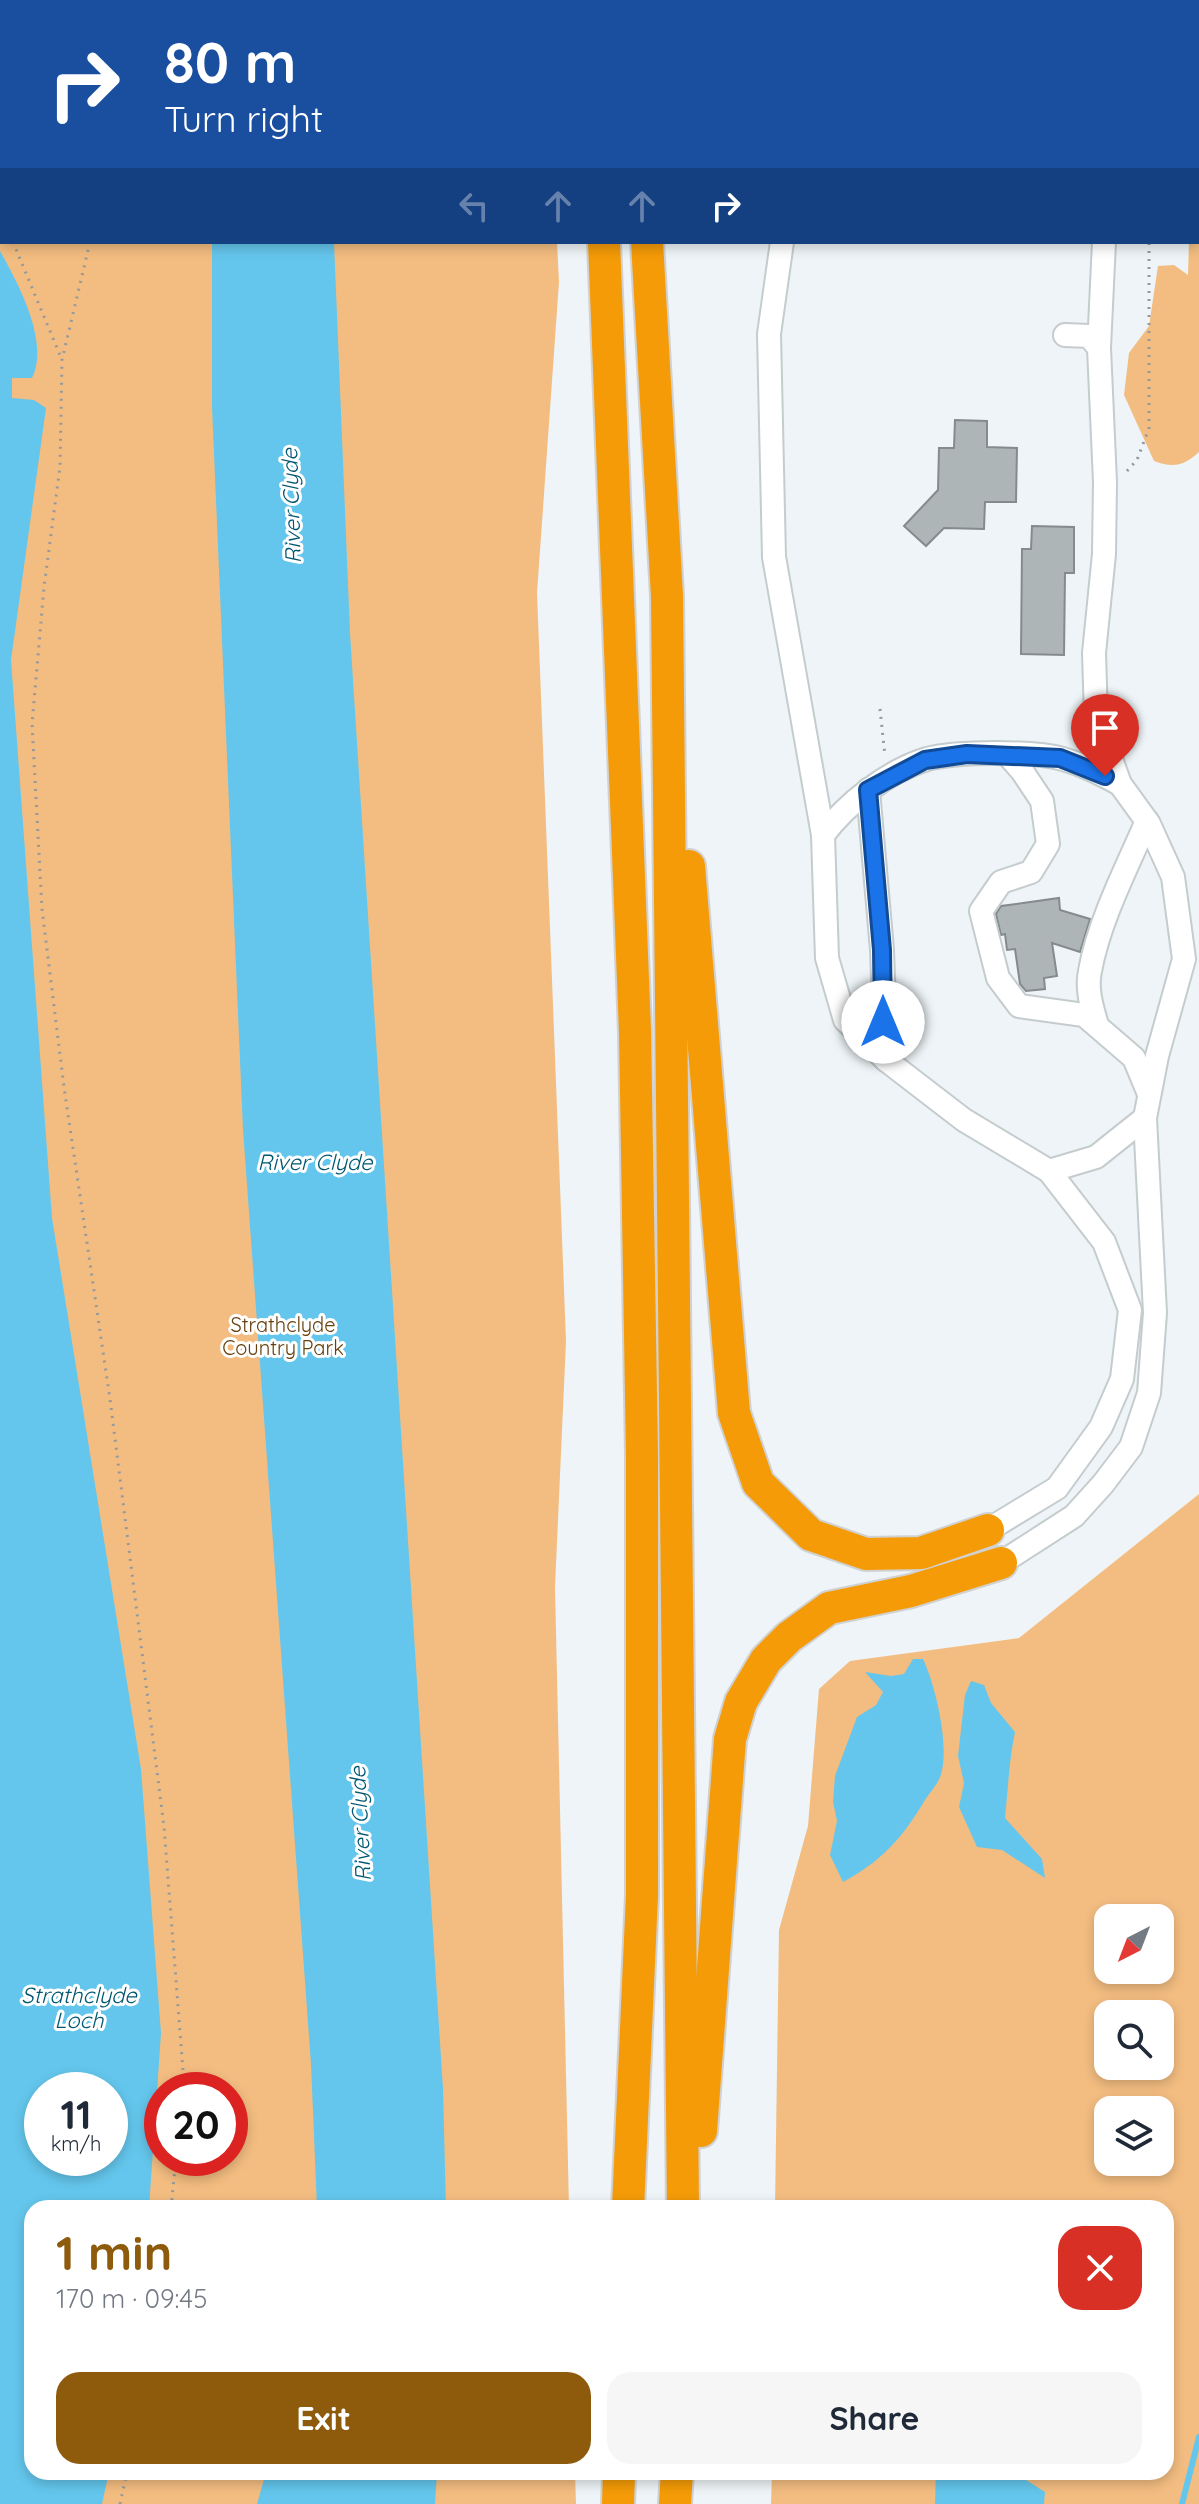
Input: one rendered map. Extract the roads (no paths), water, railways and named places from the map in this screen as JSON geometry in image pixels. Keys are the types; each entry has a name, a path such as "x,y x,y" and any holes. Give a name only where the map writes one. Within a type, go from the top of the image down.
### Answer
{"highway":[{"path":"604,244 635,1031 642,1472 642,1895 628,2200"},
{"path":"647,244 667,596 734,1413 758,1483 811,1535 866,1554 921,1553 988,1530"},
{"path":"667,596 683,2200"},
{"path":"697,2200 730,1739 741,1702 766,1660 789,1637 829,1608 911,1591 1001,1563"},
{"path":"618,2504 619,2480"},
{"path":"675,2504 676,2480"}],"lane":[{"path":"782,244 769,334 774,557 823,835 827,958 845,1020 886,1060 964,1120 1049,1171 1104,1242 1130,1310 1122,1379 1101,1427 1057,1488 988,1530"},
{"path":"1001,1563 1074,1516 1103,1484 1131,1447 1149,1393 1155,1313 1145,1118 1184,959 1173,877 1147,821 1120,784 1096,717 1094,653 1104,554 1105,482 1099,348 1104,244"},
{"path":"1065,335 1089,336 1099,348"},
{"path":"823,835 834,820 878,785 925,760 967,754 1060,758 1091,768 1120,784"},
{"path":"1008,755 1042,801 1048,844 1031,872 1001,882 981,911 998,978 1019,1006 1084,1015 1097,1025 1134,1058 1149,1096"},
{"path":"878,785 886,1060"},
{"path":"1097,1025 1090,1001 1089,972 1111,906 1147,821"},
{"path":"1049,1171 1096,1157 1145,1118"}],"water":[{"name":"River Clyde","path":"212,244 334,244 350,633 443,2089 446,2200 317,2200 311,2064 243,1130 212,407"},
{"name":"Strathclyde Loch","path":"0,251 30,313 37,347 37,364 32,378 12,378 12,398 34,400 46,408 11,660 52,1218 141,1769 161,2033 158,2072 144,2072 144,2176 151,2176 150,2200 24,2200 24,2480 107,2480 102,2504 0,2504"},
{"path":"913,1659 923,1659 936,1699 944,1748 940,1777 890,1847 869,1866 843,1882 830,1855 837,1821 833,1802 835,1776 857,1717 876,1705 883,1692 865,1672 891,1676 904,1674"},
{"path":"971,1681 984,1685 991,1703 1015,1732 1005,1818 1042,1859 1045,1878 1002,1850 977,1847 959,1807 964,1783 958,1756 965,1695"},
{"path":"264,2480 436,2480 435,2504 257,2504"},
{"path":"936,2480 1026,2480 1045,2492 1044,2504 935,2504"}],"waterway":[{"path":"1182,2504 1199,2437"}],"park label":[{"name":"Strathclyde Country Park","path":"283,1336"}]}
